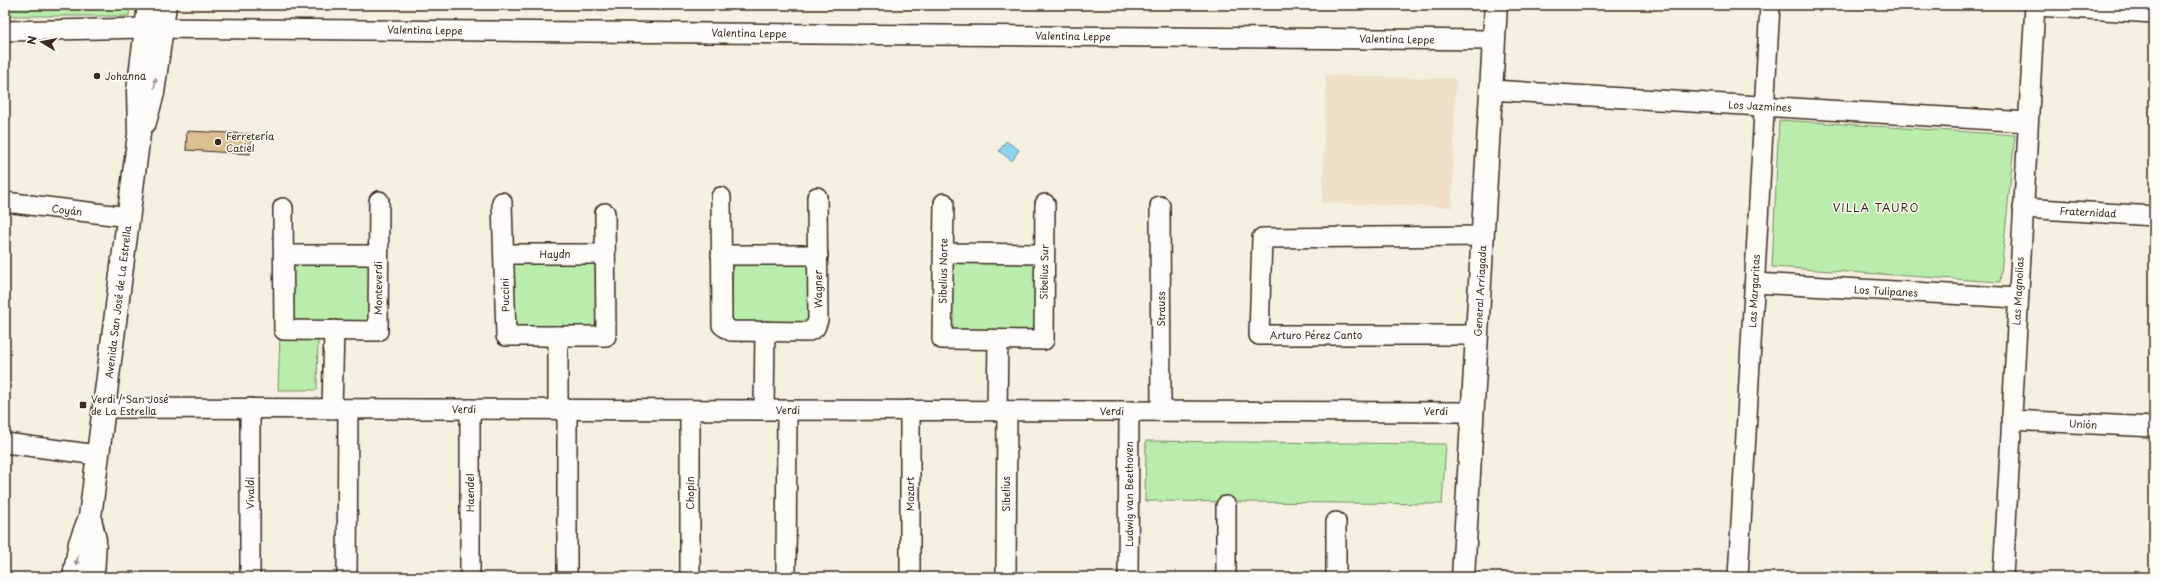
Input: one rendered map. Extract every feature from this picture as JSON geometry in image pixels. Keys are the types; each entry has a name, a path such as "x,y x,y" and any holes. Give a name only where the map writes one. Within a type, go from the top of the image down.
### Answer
{"main road":[{"name":"Avenida San José de La Estrella","path":"74,577 80,544 90,517 139,134 153,93 154,28 149,5"},
{"name":"Avenida San José de La Estrella","path":"154,28 165,5"},
{"name":"General Arriagada","path":"1463,577 1496,5"},
{"name":"Avenida San José de La Estrella","path":"90,517 95,540 93,577"}],"street":[{"name":"Las Margaritas","path":"1738,577 1770,5"},
{"path":"2035,6 2154,13"},
{"name":"Las Magnolias","path":"2003,577 2035,6"},
{"name":"Valentina Leppe","path":"5,31 154,28 1494,40"},
{"name":"Los Jazmines","path":"1491,90 2028,122"},
{"name":"Wagner","path":"721,197 722,325 731,331 807,332 815,328 818,320 817,197"},
{"name":"Monteverdi","path":"284,208 284,330 378,331 378,201"},
{"name":"Coyán","path":"5,202 129,218"},
{"name":"Puccini","path":"502,202 506,336 606,336 605,213"},
{"name":"Sibelius Norte","path":"944,203 942,339 998,340"},
{"name":"Sibelius Sur","path":"998,340 1044,340 1045,204"},
{"name":"Strauss","path":"1160,206 1161,411"},
{"name":"Fraternidad","path":"2023,208 2154,216"},
{"name":"Arturo Pérez Canto","path":"1477,336 1259,335 1262,238 1483,236"},
{"path":"943,253 1044,254"},
{"name":"Haydn","path":"504,254 605,254"},
{"path":"284,255 378,255"},
{"path":"721,255 818,255"},
{"name":"Los Tulipanes","path":"1755,283 2018,298"},
{"path":"334,330 340,409 347,577"},
{"path":"764,331 764,410"},
{"path":"558,336 562,409 567,577"},
{"name":"Sibelius","path":"998,340 1002,411 1006,577"},
{"name":"Verdi","path":"104,408 1473,412"},
{"name":"Vivaldi","path":"250,408 250,577"},
{"name":"Haendel","path":"470,409 470,577"},
{"name":"Chopin","path":"690,410 690,577"},
{"path":"786,577 788,410"},
{"name":"Mozart","path":"910,410 910,577"},
{"name":"Ludwig van Beethoven","path":"1128,577 1130,411"},
{"name":"Unión","path":"2011,420 2154,428"},
{"path":"5,443 98,455"},
{"path":"1226,506 1226,577"},
{"path":"1336,522 1336,577"}],"shaded area":[{"path":"1326,75 1456,79 1452,207 1322,203"}],"green space":[{"path":"5,5 130,5 129,16 5,16"},
{"path":"1779,120 2015,135 2000,282 1772,267"},
{"path":"513,260 600,260 600,329 512,329"},
{"path":"290,261 374,261 374,324 290,324"},
{"path":"951,261 1038,263 1036,333 949,330"},
{"path":"736,264 810,264 812,320 806,325 738,324 731,318 733,269"},
{"path":"280,335 318,336 317,390 278,390"},
{"path":"1146,441 1446,444 1442,504 1145,501"},
{"path":"555,573 555,577 482,577 482,575"}],"water":[{"path":"1006,141 1019,150 1012,161 999,151"}],"building":[{"name":"Ferretería Catiel","path":"187,131 251,134 250,154 186,150"}],"place":[{"name":"Johanna","path":"97,76"},
{"name":"Ferretería Catiel","path":"218,142"},
{"name":"Verdi / San José de La Estrella","path":"83,405"}],"district":[{"name":"VILLA TAURO","path":"1876,208"}]}
